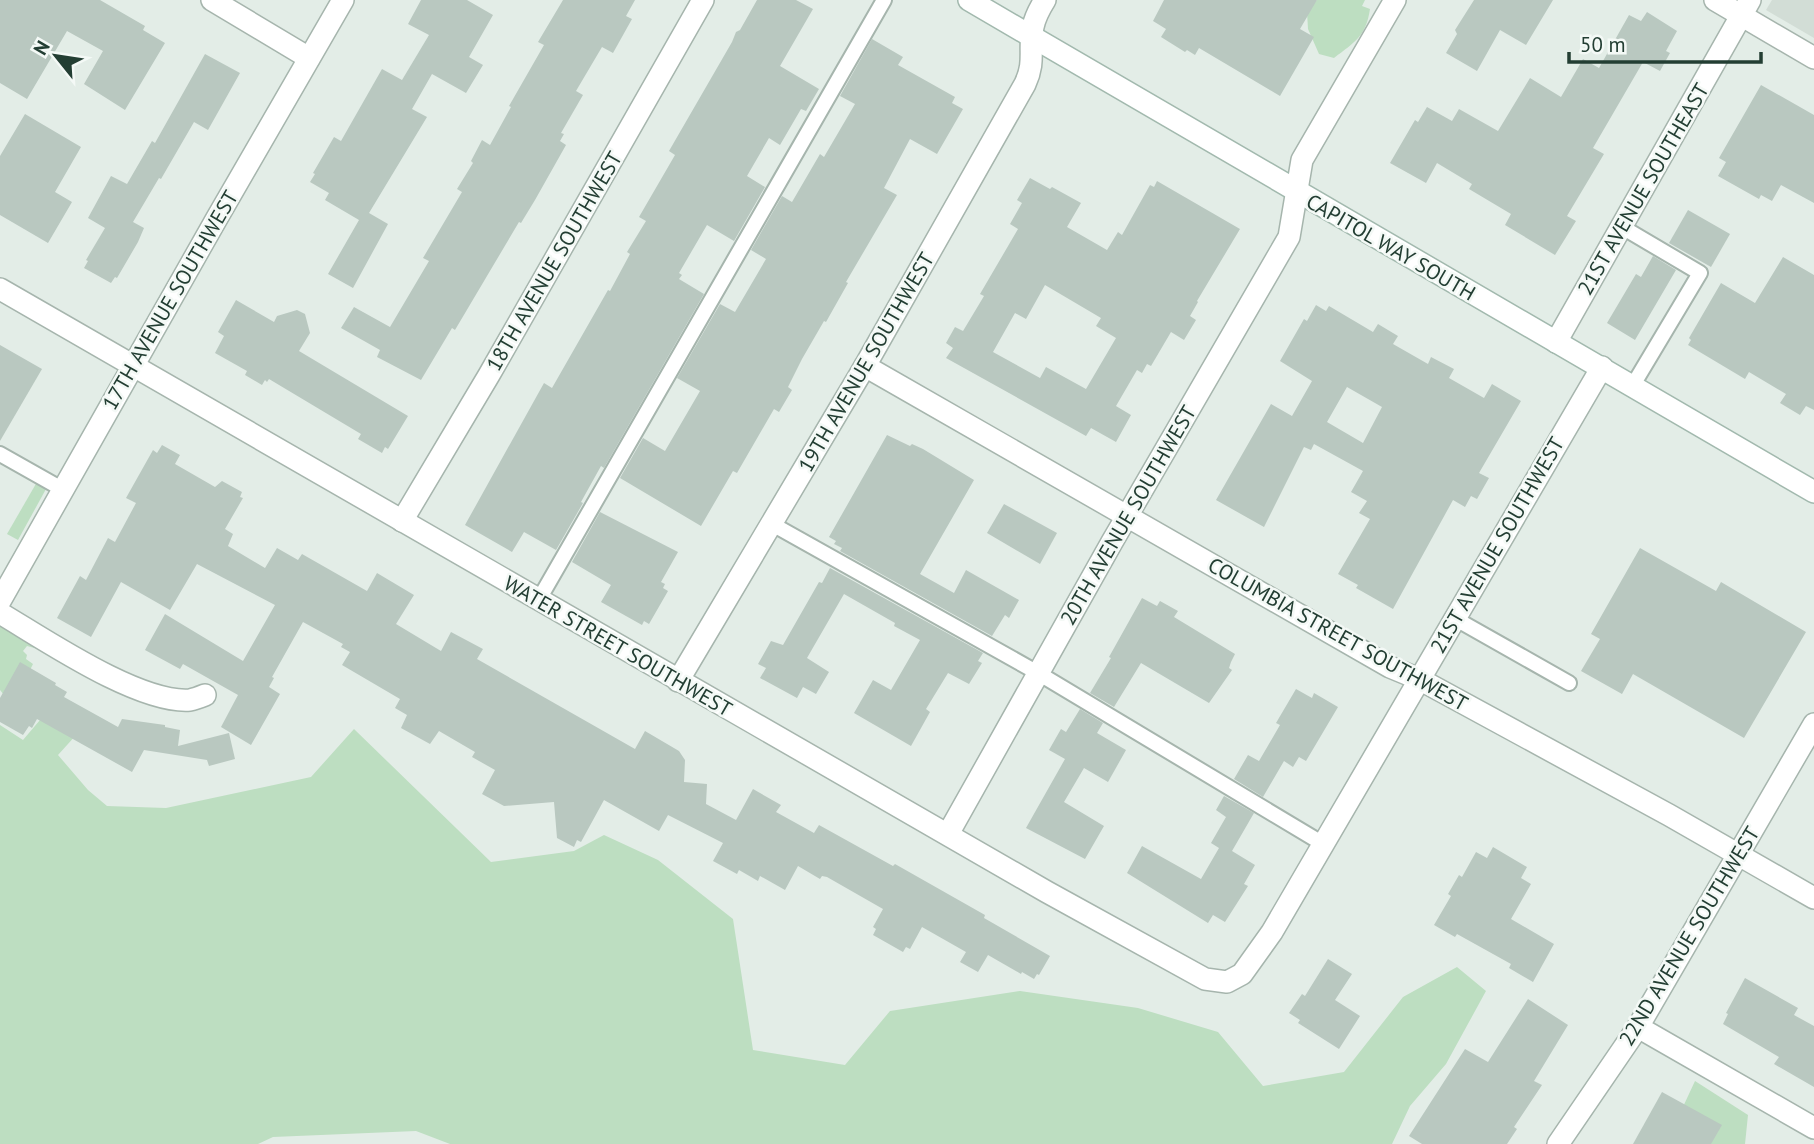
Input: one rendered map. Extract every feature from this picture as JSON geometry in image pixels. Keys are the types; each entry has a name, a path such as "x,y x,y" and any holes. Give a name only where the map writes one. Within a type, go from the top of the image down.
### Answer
{"street":[{"path":"212,0 309,58"},
{"name":"17TH AVENUE SOUTHWEST","path":"0,601 343,0"},
{"name":"18TH AVENUE SOUTHWEST","path":"402,521 489,375 703,0"},
{"name":"CAPITOL WAY SOUTH","path":"970,0 1814,492"},
{"name":"19TH AVENUE SOUTHWEST","path":"678,681 865,366 1031,72 1033,25 1045,0"},
{"name":"20TH AVENUE SOUTHWEST","path":"948,834 1126,517 1289,237 1302,160 1395,0"},
{"path":"1714,0 1746,8 1814,58"},
{"name":"21ST AVENUE SOUTHEAST","path":"1556,342 1746,8"},
{"name":"WATER STREET SOUTHWEST","path":"0,289 538,601 1205,979 1227,982 1242,974"},
{"name":"COLUMBIA STREET SOUTHWEST","path":"865,366 1390,667 1419,679 1814,898"},
{"name":"21ST AVENUE SOUTHWEST","path":"1242,974 1272,932 1325,845 1454,618 1602,367"},
{"path":"0,613 117,680 171,698 190,700 205,695"},
{"name":"22ND AVENUE SOUTHWEST","path":"1558,1144 1637,1027 1814,724"},
{"path":"1637,1027 1814,1128"}],"lane":[{"path":"538,601 884,0"},
{"path":"1622,227 1700,274 1633,386"},
{"path":"0,454 62,489"},
{"path":"772,524 1038,673 1325,845"},
{"path":"1454,618 1569,683"}],"shaded area":[{"path":"1772,0 1814,0 1814,38 1766,10"}],"green space":[{"path":"1317,0 1365,0 1362,6 1370,9 1366,26 1358,38 1334,58 1319,54 1308,29 1307,12"},
{"path":"37,482 46,489 18,540 7,534"},
{"path":"0,619 37,639 38,649 27,646 23,651 27,655 26,659 33,664 29,672 4,695 0,690"},
{"path":"57,700 77,734 58,755 88,790 107,806 166,808 311,777 354,729 491,862 574,851 604,835 658,860 733,919 753,1050 845,1065 890,1011 1020,991 1138,1008 1218,1032 1263,1086 1344,1072 1403,997 1457,967 1486,991 1446,1064 1410,1106 1392,1144 450,1144 416,1131 273,1137 258,1144 0,1144 0,725 23,740"},
{"path":"1695,1081 1748,1115 1745,1144 1658,1144 1675,1124"}],"building":[{"path":"0,0 100,0 145,26 143,30 165,43 125,110 84,84 103,51 67,31 27,99 0,83"},
{"path":"421,0 467,0 493,15 469,57 483,65 466,93 432,74 412,109 427,117 369,213 388,224 353,288 328,274 359,220 325,200 329,193 310,182 334,137 341,141 382,69 402,80 429,35 408,24"},
{"path":"563,0 635,0 626,16 632,19 613,53 602,47 576,91 583,95 561,133 564,134 560,141 566,145 455,330 452,328 421,380 377,357 380,350 341,328 354,307 390,327 429,261 423,258 462,192 457,189 473,163 471,161 482,140 490,145 544,45 538,42"},
{"path":"757,0 796,0 813,9 780,66 819,89 806,111 801,109 780,145 769,138 747,176 765,187 734,241 707,225 679,273 682,275 679,279 704,294 604,468 601,466 556,550 524,532 512,552 465,525 544,383 552,388 608,290 610,291 630,254 627,252 646,221 639,217 675,155 669,151"},
{"path":"1164,0 1317,0 1300,29 1314,37 1280,96 1199,48 1195,55 1161,37 1166,29 1153,21"},
{"path":"1474,0 1553,0 1526,45 1500,30 1477,71 1446,53 1457,34 1455,30"},
{"path":"1647,12 1677,31 1666,51 1670,53 1660,71 1643,62 1593,148 1604,154 1567,216 1576,221 1555,255 1505,225 1511,214 1469,189 1472,184 1437,163 1426,183 1390,163 1415,120 1418,122 1427,107 1452,121 1459,109 1498,131 1530,78 1561,97 1583,59 1599,68 1629,15 1641,21"},
{"path":"872,39 903,57 898,65 955,97 952,103 963,109 937,154 910,139 884,188 897,195 826,322 824,321 802,359 788,387 792,390 779,412 774,409 737,473 733,471 701,526 620,478 643,438 665,451 700,391 677,378 720,304 735,312 766,259 751,250 782,196 792,202 820,154 824,157 855,104 840,96"},
{"path":"205,54 240,73 208,130 194,122 161,179 159,178 133,222 144,228 138,242 117,278 111,283 84,268 105,228 88,218 111,176 127,184 152,141 155,143"},
{"path":"1761,85 1814,115 1814,203 1781,185 1772,201 1761,195 1759,199 1718,176 1726,162 1719,158"},
{"path":"25,114 81,147 55,192 72,202 48,243 0,215 0,156"},
{"path":"1030,178 1081,203 1067,227 1107,250 1118,232 1122,235 1150,185 1154,187 1157,181 1240,229 1197,301 1190,316 1196,320 1184,340 1171,332 1151,366 1147,364 1142,373 1137,370 1116,406 1131,415 1116,442 1091,428 1086,436 946,358 953,348 946,343 955,327 963,331 984,296 980,294 1018,229 1010,224 1022,203 1017,200","holes":["1045,285 1101,318 1096,326 1116,338 1086,389 1046,367 1040,378 993,352 1015,313 1026,319"]},
{"path":"1688,210 1730,234 1711,267 1669,243"},
{"path":"1653,256 1676,270 1635,340 1607,323 1636,274 1641,277"},
{"path":"1783,257 1814,275 1814,410 1806,406 1800,415 1780,403 1786,394 1749,372 1745,379 1688,345 1691,340 1689,338 1721,283 1755,303"},
{"path":"236,300 274,322 277,316 297,310 305,314 310,333 299,351 408,416 388,449 385,447 382,453 358,439 361,434 269,379 262,385 245,375 247,371 215,353 224,336 218,332"},
{"path":"1316,305 1326,311 1329,306 1373,332 1378,324 1398,336 1393,344 1428,364 1431,357 1454,369 1449,378 1484,398 1492,384 1521,401 1479,473 1489,478 1477,499 1471,496 1465,507 1453,500 1393,609 1356,588 1358,585 1338,574 1370,519 1359,513 1367,501 1351,492 1363,471 1314,444 1311,450 1304,447 1264,527 1216,500 1271,404 1292,416 1312,381 1280,361 1304,319 1307,321","holes":["1347,387 1382,407 1363,443 1327,422"]},
{"path":"0,345 42,369 0,441"},
{"path":"887,435 923,449 974,480 920,574 954,593 966,570 1019,600 1009,618 1005,615 992,636 840,551 842,548 834,544 836,541 829,537"},
{"path":"162,445 180,455 175,464 215,487 222,481 242,492 240,497 243,498 225,529 233,534 228,546 265,568 277,548 298,560 302,554 367,591 377,573 414,595 396,624 441,651 451,632 483,649 477,659 635,749 645,731 679,751 685,760 684,782 707,784 706,804 736,820 753,789 781,805 776,812 814,833 819,825 893,866 895,864 1050,956 1039,975 1034,979 1022,972 1021,974 988,955 978,972 960,962 966,952 922,927 910,949 906,947 903,952 873,935 876,929 873,927 883,909 827,877 822,876 820,879 798,866 785,890 760,876 758,881 739,870 737,874 713,861 723,843 668,815 659,831 604,800 581,842 577,840 574,847 557,838 554,802 504,806 482,794 495,770 472,757 475,752 439,731 430,744 401,728 407,715 395,708 400,699 342,665 350,652 341,647 343,644 303,622 272,677 274,678 269,687 280,694 251,745 221,727 238,695 183,664 180,669 145,650 165,614 243,661 275,605 197,564 170,610 121,582 91,637 57,618 80,576 86,580 108,538 115,542 136,503 126,498 153,450 157,453"},
{"path":"1004,504 1057,533 1040,564 987,533"},
{"path":"600,512 678,552 661,582 665,584 663,588 668,591 649,624 644,621 642,625 601,602 611,585 572,562"},
{"path":"1640,548 1716,591 1721,582 1806,632 1744,738 1633,674 1622,694 1581,671 1600,639 1591,634"},
{"path":"830,568 983,653 978,661 982,663 969,684 948,673 926,709 930,712 911,746 854,713 873,680 891,690 920,640 844,594 807,658 829,672 816,694 803,687 797,698 760,678 766,668 758,664 771,641 783,645"},
{"path":"1142,598 1157,606 1160,601 1178,611 1174,617 1235,654 1229,668 1232,670 1209,703 1141,663 1114,707 1090,693"},
{"path":"20,662 56,683 55,685 67,692 64,697 118,727 122,719 165,725 180,730 178,746 229,733 235,759 209,766 207,760 144,750 132,772 37,719 32,728 29,726 23,735 0,722 0,698"},
{"path":"1296,689 1312,698 1314,693 1338,707 1306,761 1299,757 1293,767 1284,761 1263,797 1234,779 1248,755 1259,761 1280,725 1276,723"},
{"path":"1080,709 1103,723 1097,733 1126,750 1108,782 1084,768 1064,802 1104,826 1085,859 1026,828 1065,759 1049,750 1061,729 1066,732"},
{"path":"1224,796 1254,813 1232,851 1255,865 1244,884 1248,886 1225,922 1213,915 1208,923 1127,873 1142,846 1201,879 1219,848 1211,843 1226,817 1216,810"},
{"path":"1493,847 1527,867 1521,878 1531,884 1511,919 1554,944 1533,982 1509,968 1511,964 1457,934 1455,937 1434,925 1451,896 1448,894 1459,875 1462,877 1476,852 1487,858"},
{"path":"1328,959 1352,974 1335,1000 1360,1016 1339,1049 1298,1023 1300,1020 1289,1013 1302,994 1305,996"},
{"path":"1745,978 1798,1008 1794,1015 1814,1026 1814,1087 1774,1064 1779,1057 1723,1024"},
{"path":"1528,999 1568,1025 1534,1081 1542,1085 1514,1127 1517,1129 1507,1144 1422,1144 1409,1136 1465,1049 1488,1062"},
{"path":"1662,1092 1722,1125 1711,1144 1633,1144"}]}
